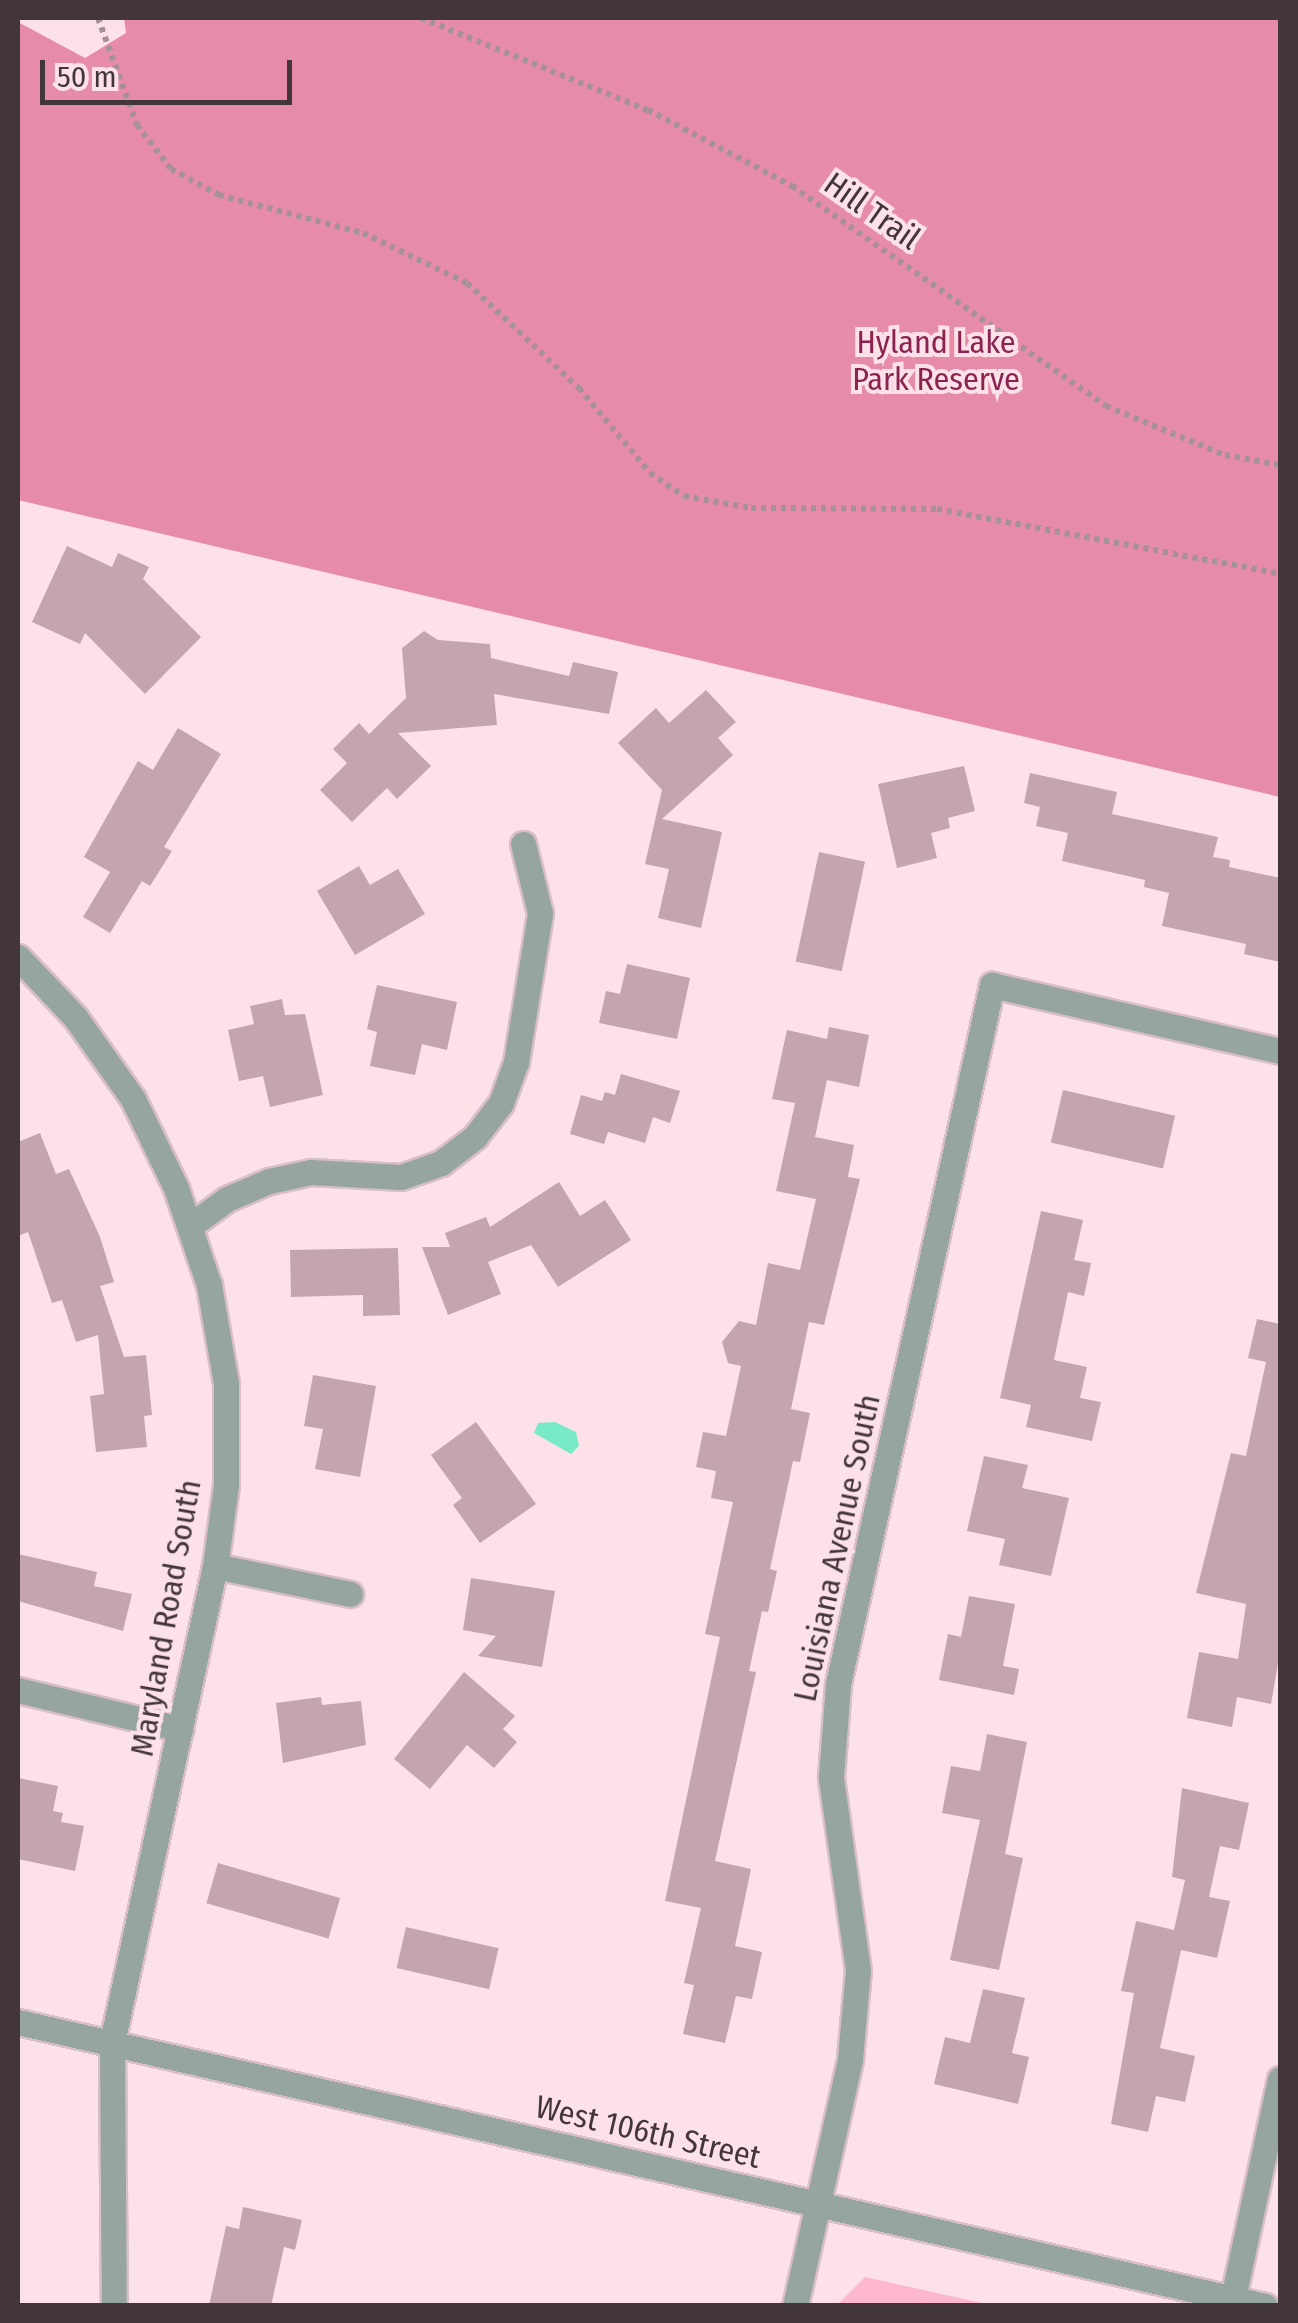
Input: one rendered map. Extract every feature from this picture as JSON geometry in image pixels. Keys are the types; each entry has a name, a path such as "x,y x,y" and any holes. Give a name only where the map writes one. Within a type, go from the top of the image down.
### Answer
{"street":[{"path":"190,1226 268,1181 311,1172 401,1177 441,1163 475,1137 501,1104 516,1062 540,914 524,844"},
{"name":"Maryland Road South","path":"18,957 75,1017 132,1100 190,1226 209,1285 226,1383 226,1484 215,1566 112,2043 114,2306"},
{"name":"Louisiana Avenue South","path":"795,2306 850,2060 858,1970 830,1776 838,1684 992,986 1280,1051"},
{"path":"215,1566 350,1594"},
{"path":"18,1690 180,1730"},
{"name":"West 106th Street","path":"18,2022 1265,2306"},
{"path":"1233,2298 1280,2078"}],"path":[{"path":"98,18 136,126 171,169 219,195 364,233 467,283 579,388 650,473 684,496 733,507 937,509 1280,574"},
{"name":"Hill Trail","path":"421,18 648,110 792,186 1106,406 1226,455 1280,464"}],"shaded area":[{"path":"555,1422 576,1432 579,1446 571,1454 534,1433 538,1423"},
{"path":"865,2277 991,2305 837,2305"}],"green space":[{"name":"Hyland Lake Park Reserve","path":"124,18 1280,18 1280,797 18,500 18,22 85,58 126,33"}],"building":[{"path":"67,546 112,567 118,553 149,567 143,579 201,637 145,694 85,633 80,644 32,622"},
{"path":"424,631 438,640 490,644 491,658 569,676 573,662 618,672 609,714 494,694 497,725 398,733 431,766 397,799 387,788 352,822 320,790 347,763 333,749 359,723 369,734 406,698 402,648"},
{"path":"706,690 736,722 718,738 733,755 662,819 722,832 701,928 658,918 669,869 645,864 662,790 618,743 656,708 669,723"},
{"path":"178,728 221,754 164,847 172,851 150,886 142,881 110,933 83,917 110,872 84,857 138,761 153,770"},
{"path":"964,766 975,811 948,818 950,828 931,833 937,858 897,868 878,784"},
{"path":"1030,773 1117,792 1112,814 1218,837 1213,857 1230,860 1229,867 1280,878 1280,962 1244,954 1246,944 1162,926 1169,893 1144,887 1145,880 1062,861 1068,833 1036,826 1040,807 1024,803"},
{"path":"819,852 865,862 842,971 796,962"},
{"path":"359,866 370,885 398,869 425,914 355,955 317,891"},
{"path":"627,964 690,978 677,1039 599,1023 606,991 620,994"},
{"path":"377,985 457,1002 447,1050 422,1044 415,1075 370,1066 377,1032 367,1029"},
{"path":"282,999 285,1015 305,1014 323,1095 270,1107 263,1076 239,1081 228,1030 254,1024 250,1006"},
{"path":"829,1027 869,1035 859,1087 827,1080 815,1137 854,1145 848,1177 860,1179 824,1325 809,1322 791,1409 810,1413 800,1462 793,1461 770,1569 777,1571 768,1612 762,1611 749,1671 756,1672 715,1861 751,1869 735,1946 762,1952 752,1999 736,1996 725,2043 683,2034 694,1985 684,1983 701,1908 665,1901 720,1637 705,1634 733,1502 711,1498 716,1471 696,1467 703,1432 726,1436 741,1366 728,1363 722,1342 739,1321 756,1325 768,1263 800,1270 816,1199 776,1191 795,1103 772,1099 787,1030 827,1039"},
{"path":"621,1074 680,1091 670,1123 653,1117 645,1143 608,1132 604,1144 570,1134 581,1095 602,1101 605,1092 615,1095"},
{"path":"1063,1090 1175,1116 1163,1168 1051,1143"},
{"path":"40,1133 56,1174 69,1169 100,1237 114,1282 100,1286 124,1357 146,1355 152,1415 144,1416 147,1447 96,1452 90,1396 104,1394 98,1335 76,1342 62,1300 52,1303 28,1232 18,1236 18,1142"},
{"path":"559,1182 580,1216 605,1200 631,1240 558,1287 531,1245 488,1262 501,1294 448,1315 422,1247 450,1247 445,1233 486,1217 490,1227"},
{"path":"1041,1211 1083,1220 1074,1260 1091,1263 1084,1296 1068,1292 1054,1360 1087,1367 1080,1398 1101,1402 1092,1441 1026,1427 1031,1405 1000,1398"},
{"path":"398,1248 400,1315 363,1316 363,1295 291,1297 290,1250"},
{"path":"1257,1319 1280,1324 1280,1652 1271,1704 1237,1697 1232,1727 1187,1718 1199,1652 1238,1659 1246,1604 1196,1593 1231,1453 1246,1456 1266,1362 1248,1358"},
{"path":"313,1375 376,1386 360,1477 315,1469 323,1429 304,1426"},
{"path":"476,1422 536,1504 480,1543 453,1505 462,1498 431,1455"},
{"path":"984,1456 1028,1465 1022,1488 1069,1498 1051,1576 999,1565 1005,1539 967,1531"},
{"path":"18,1554 97,1572 94,1586 132,1594 123,1631 18,1601"},
{"path":"471,1578 555,1591 542,1667 478,1656 496,1636 463,1630"},
{"path":"969,1596 1015,1604 1003,1666 1019,1669 1014,1695 939,1680 948,1634 961,1637"},
{"path":"464,1672 515,1716 503,1729 517,1742 494,1768 467,1745 430,1789 394,1759"},
{"path":"321,1697 322,1705 361,1701 366,1745 283,1763 276,1703"},
{"path":"987,1734 1027,1742 1005,1854 1023,1858 999,1970 950,1960 980,1820 942,1813 951,1766 980,1771"},
{"path":"18,1778 58,1786 53,1811 63,1813 61,1822 84,1826 75,1871 18,1859"},
{"path":"1182,1788 1249,1803 1239,1850 1220,1846 1209,1897 1230,1901 1217,1958 1181,1950 1160,2048 1195,2056 1185,2102 1156,2096 1148,2132 1111,2124 1134,1993 1121,1991 1136,1921 1174,1930 1185,1880 1172,1877"},
{"path":"218,1863 340,1898 329,1938 206,1903"},
{"path":"406,1927 499,1948 489,1989 397,1968"},
{"path":"983,1989 1025,1998 1012,2053 1029,2057 1018,2104 934,2084 945,2037 970,2043"},
{"path":"243,2207 302,2220 295,2250 284,2247 271,2306 209,2306 226,2226 239,2229"}]}
